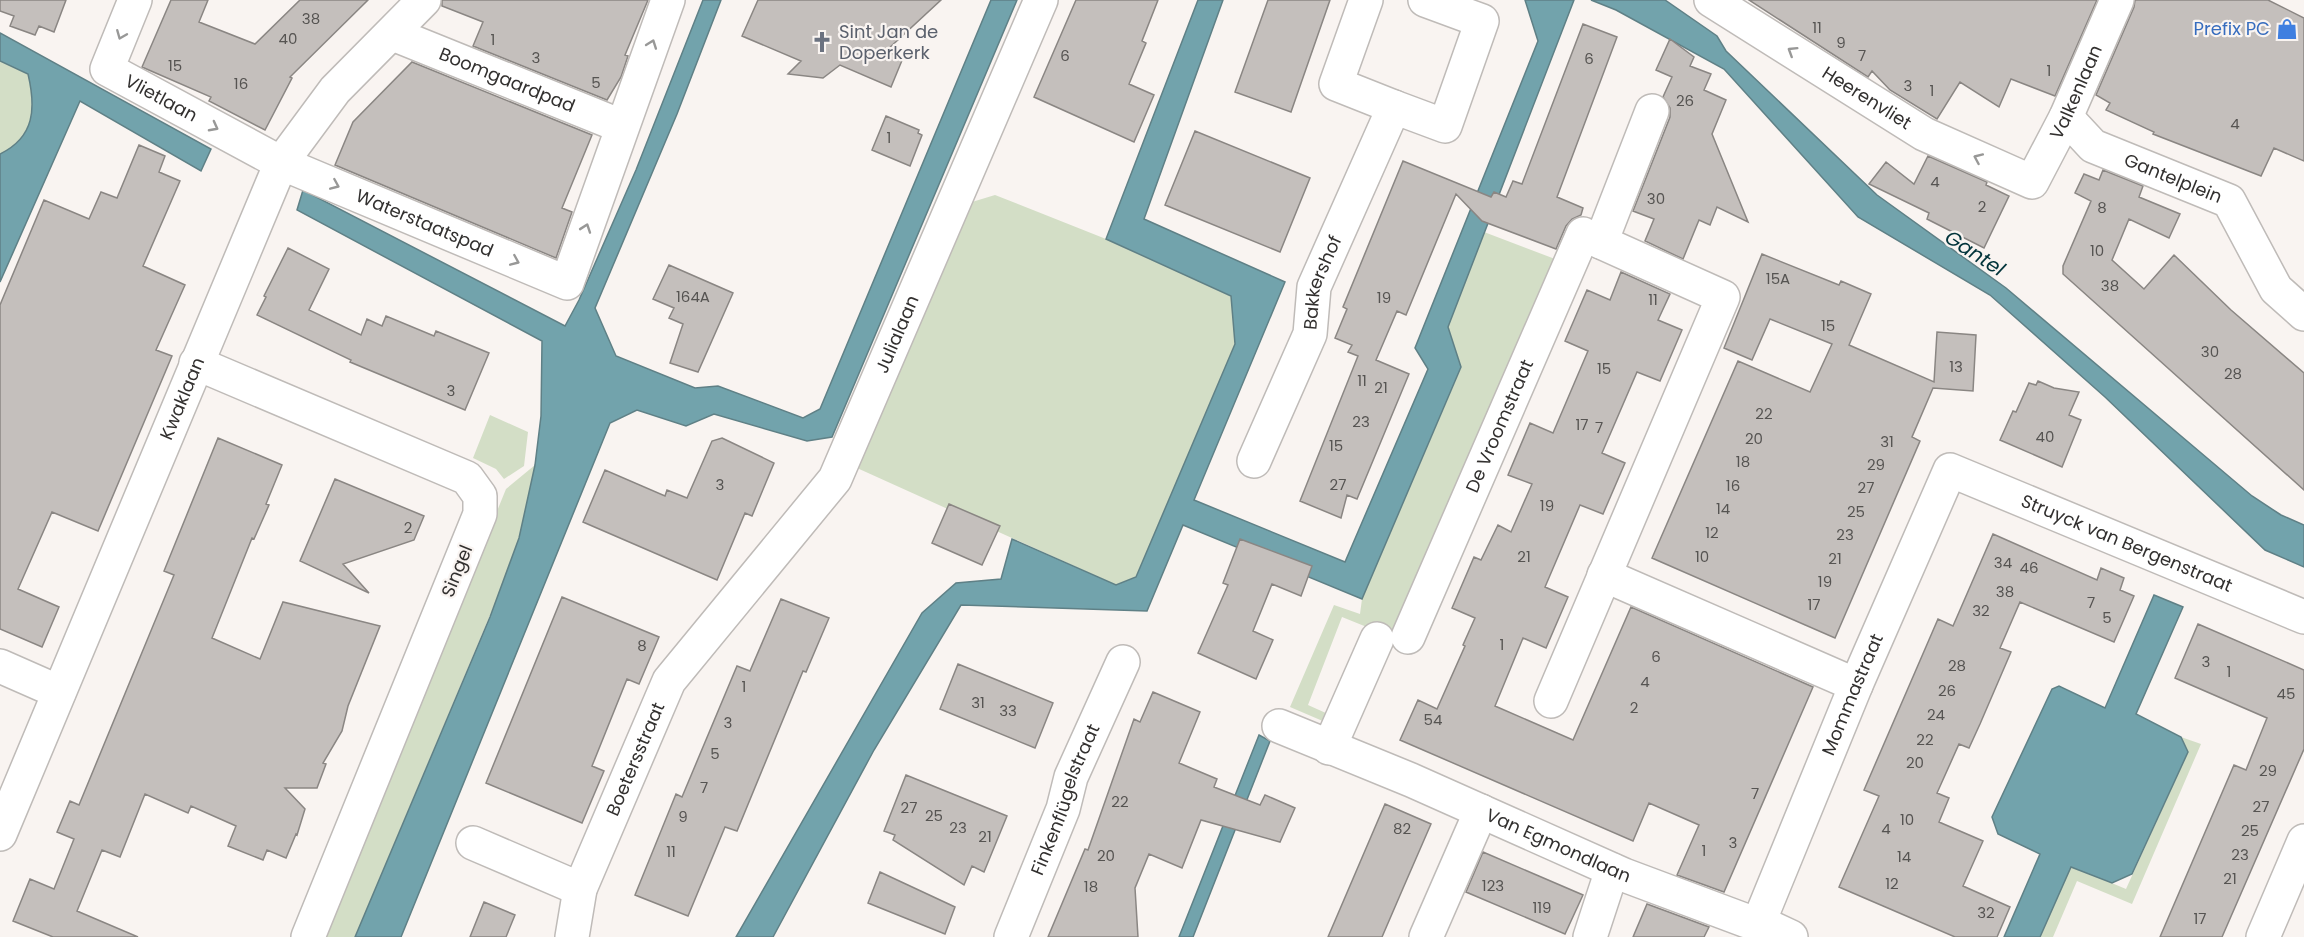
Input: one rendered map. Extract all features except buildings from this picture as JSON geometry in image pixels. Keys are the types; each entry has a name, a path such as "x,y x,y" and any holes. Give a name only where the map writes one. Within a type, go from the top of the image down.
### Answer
{"street":[{"name":"Vlietlaan","path":"135,0 107,69 281,163"},
{"name":"Kwaklaan","path":"0,834 281,163 334,90 393,34 424,0"},
{"path":"621,126 668,0"},
{"name":"Julialaan","path":"706,637 835,479 1041,0"},
{"path":"1366,0 1336,84 1445,126 1482,21 1425,0"},
{"name":"Heerenvliet","path":"1711,0 1924,134 2032,183"},
{"name":"Valkenlaan","path":"2032,183 2066,117 2117,0"},
{"name":"Boomgaardpad","path":"393,34 621,126"},
{"name":"Bakkershof","path":"1254,461 1310,334 1314,287 1394,107"},
{"path":"1601,242 1652,111"},
{"name":"Gantelplein","path":"2066,117 2093,146 2229,201 2276,289 2304,314"},
{"name":"Waterstaatspad","path":"281,163 567,283 621,126"},
{"name":"De Vroomstraat","path":"1329,748 1393,638 1583,234 1723,297 1551,701"},
{"name":"Singel","path":"196,363 467,478 480,496 480,514 308,937"},
{"name":"Struyck van Bergenstraat","path":"1950,470 2304,617"},
{"name":"Mommastraat","path":"1759,922 1856,685 1950,470"},
{"path":"1604,575 1856,685"},
{"name":"Boetersstraat","path":"573,937 580,889 669,681 706,637"},
{"name":"Finkenflügelstraat","path":"1011,937 1063,809 1071,777 1123,662"},
{"path":"0,666 59,692"},
{"name":"Van Egmondlaan","path":"1279,726 1411,780 1612,870 1747,921 1759,922 1791,937"},
{"path":"1426,937 1481,811"},
{"path":"2263,937 2304,841"},
{"path":"473,843 580,889"},
{"path":"1590,937 1612,870"}],"green space":[{"path":"0,61 28,74 32,110 26,130 20,139 0,154"},
{"path":"995,195 1106,239 1231,296 1235,344 1136,577 1116,585 857,468 972,202"},
{"path":"1484,232 1555,259 1394,638 1342,617 1308,705 1328,714 1325,722 1290,707 1334,605 1360,614 1362,599 1461,368 1448,327"},
{"path":"490,415 528,432 524,466 504,479 496,469 473,458"},
{"path":"535,465 519,538 506,577 355,937 324,937 506,489"},
{"path":"2181,737 2201,744 2132,904 2077,881 2053,937 2040,937 2071,866 2126,889 2188,752"}],"water":[{"path":"703,0 721,0 677,114 595,308 616,356 695,388 718,386 803,418 820,409 991,0 1017,0 832,437 807,441 714,414 686,426 637,410 610,423 401,937 355,937 490,617 519,538 535,465 541,416 542,341 297,210 303,190 565,326 579,300 636,170"},
{"path":"1198,0 1223,0 1144,219 1285,282 1194,500 1345,562 1428,369 1415,348 1538,41 1525,0 1574,0 1448,327 1461,367 1362,599 1183,525 1147,611 961,605 874,750 773,937 736,937 922,613 956,583 1001,579 1012,539 1116,585 1136,577 1235,344 1231,296 1106,239"},
{"path":"1591,0 1665,0 1717,36 1726,51 1877,195 2006,288 2252,496 2281,515 2304,525 2304,567 2265,550 2105,397 1990,295 1858,217 1724,69 1616,10"},
{"path":"0,33 211,149 201,171 80,101 0,282 0,154 12,147 26,130 32,110 32,98 28,74 0,61"},
{"path":"2154,595 2183,607 2136,714 2181,737 2188,752 2132,874 2112,883 2071,867 2040,937 2004,937 2040,854 1998,834 1992,817 2052,689 2059,686 2105,708"},
{"path":"1259,735 1270,741 1193,937 1179,937"}],"place":[{"name":"Prefix PC","path":"2287,29"},
{"name":"Sint Jan de Doperkerk","path":"822,42"}],"water label":[{"name":"Gantel","path":"1975,253"}]}
